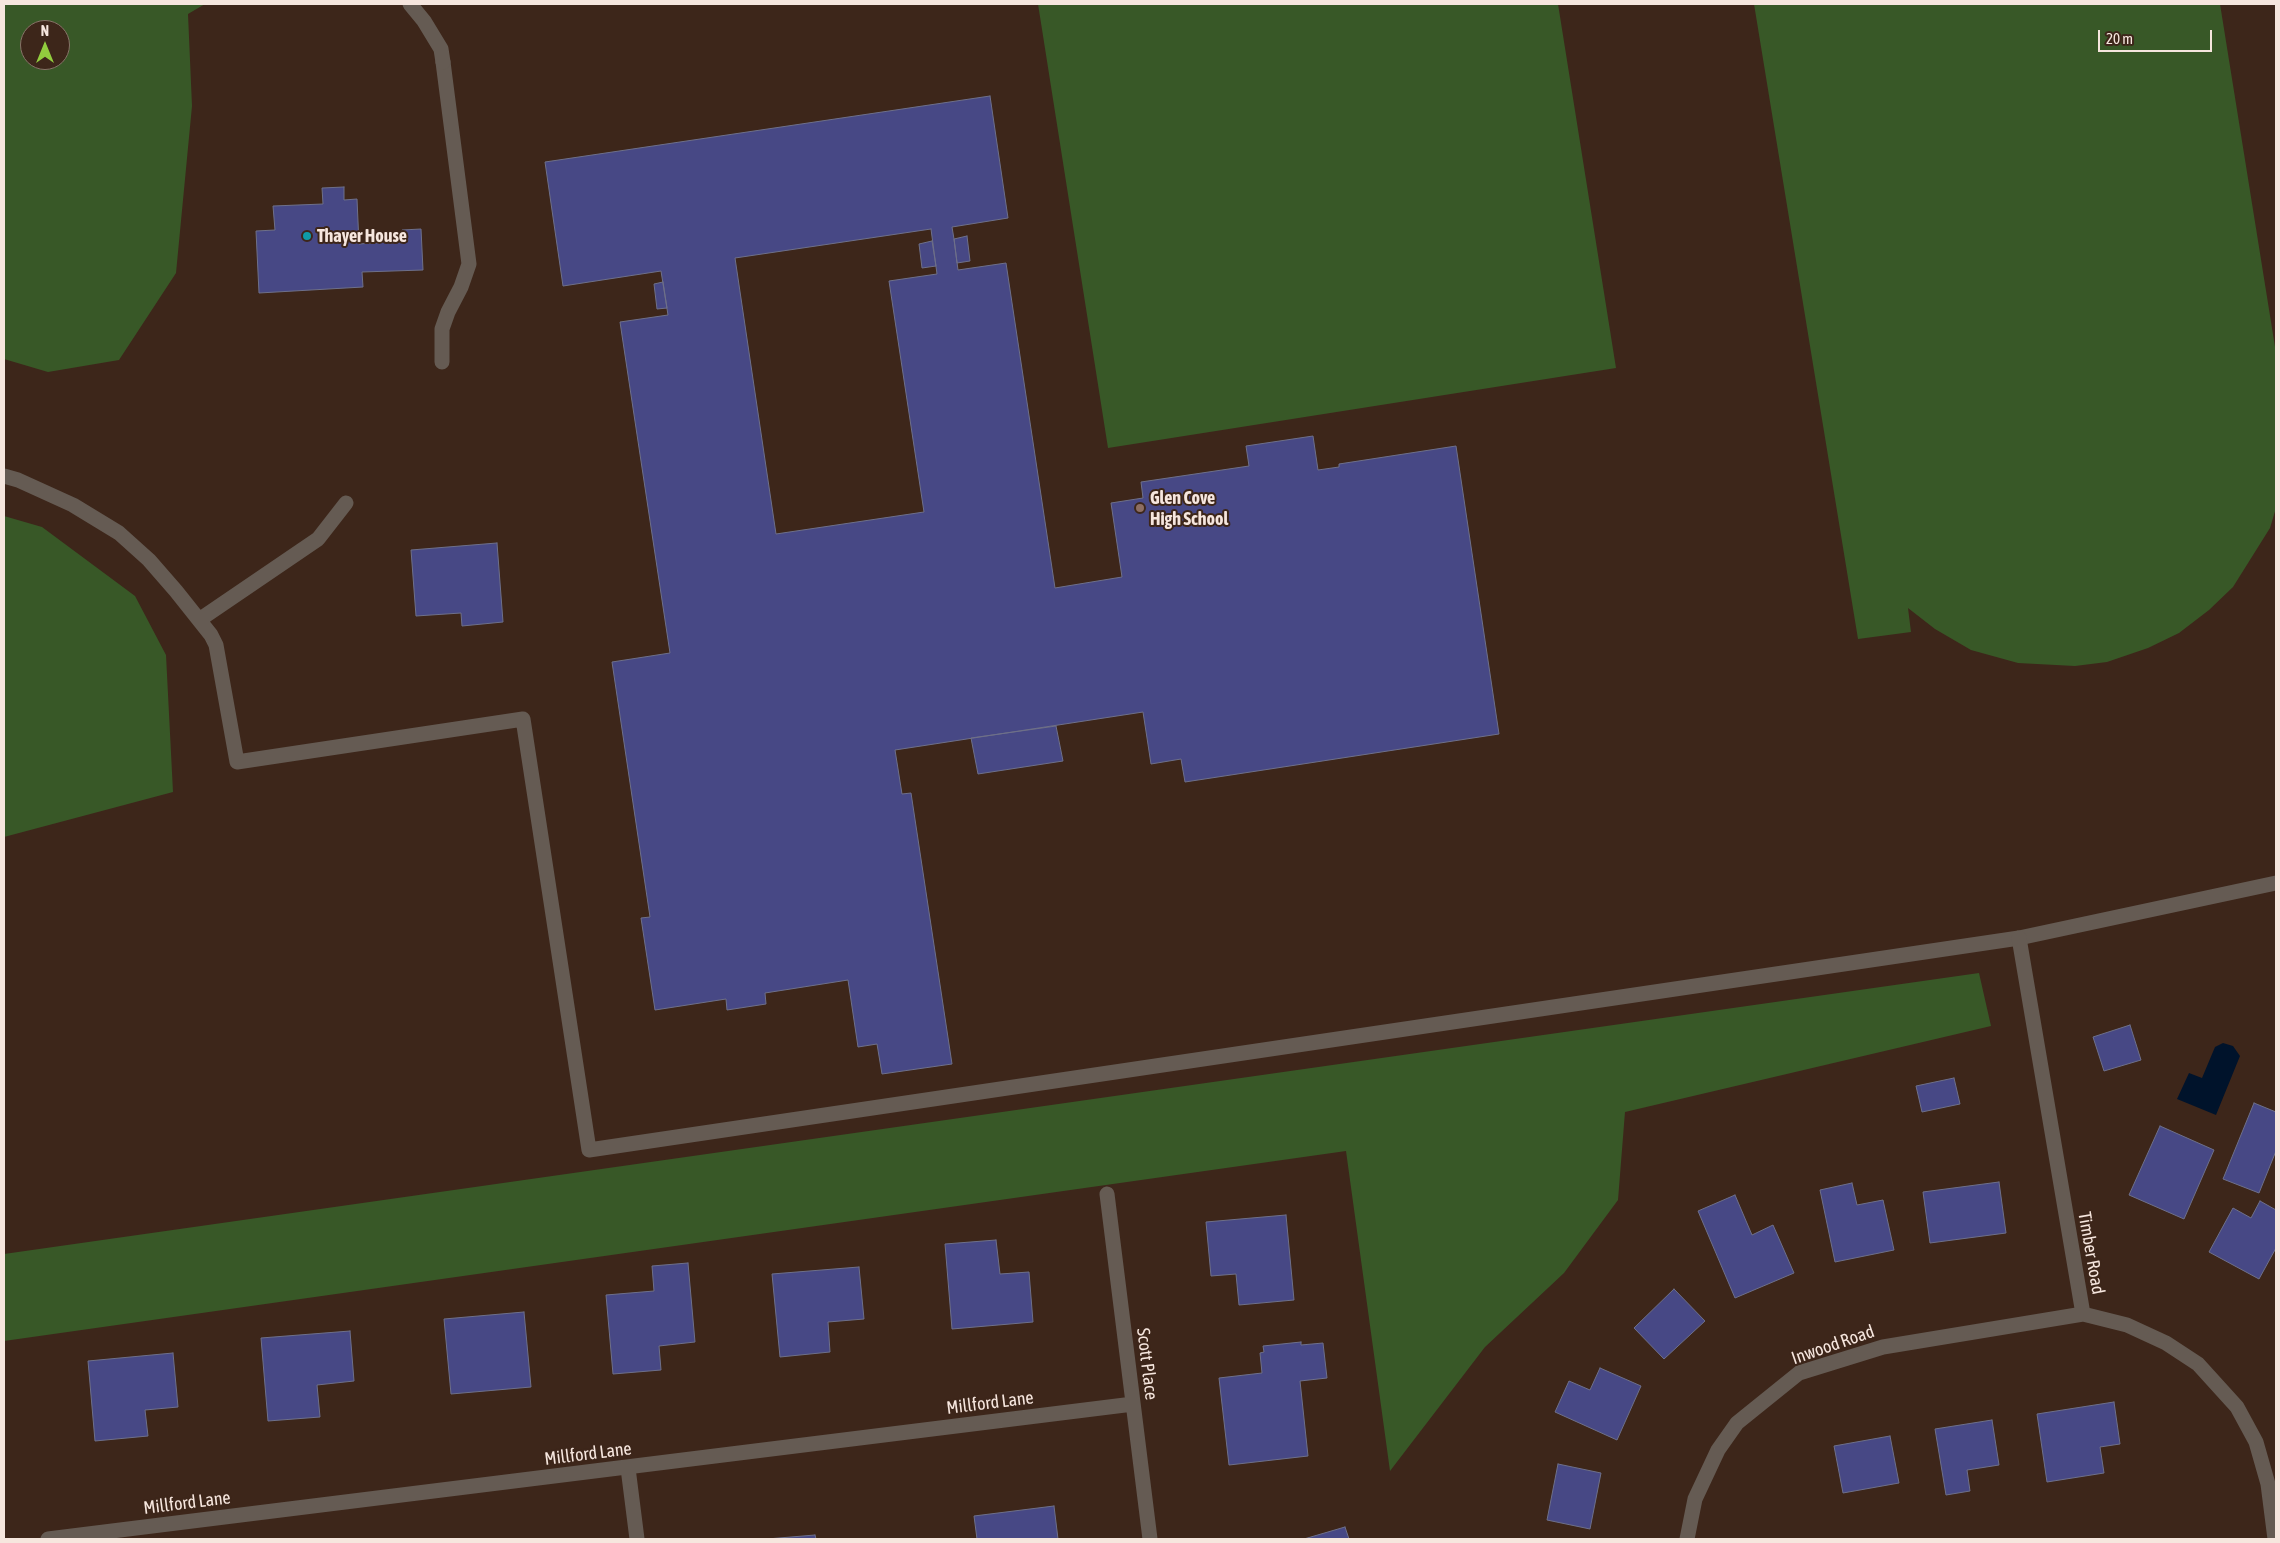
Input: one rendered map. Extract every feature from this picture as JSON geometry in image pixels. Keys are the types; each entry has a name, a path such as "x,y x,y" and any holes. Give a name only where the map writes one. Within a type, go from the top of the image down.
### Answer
{"street":[{"path":"410,4 424,21 441,49 469,264 461,288 448,312 442,329 442,362"},
{"path":"4,476 18,480 73,505 119,533 149,560 199,620 216,645 237,762 523,719 589,1150 2019,938 2276,883"},
{"path":"199,620 318,539 346,503"},
{"name":"Timber Road","path":"2019,938 2083,1314 2126,1325 2166,1343 2198,1364 2237,1407 2256,1442 2268,1484 2274,1539"},
{"name":"Scott Place","path":"1107,1194 1150,1539"},
{"name":"Inwood Road","path":"1687,1539 1695,1499 1718,1450 1737,1423 1799,1373 1883,1347 2083,1314"},
{"name":"Millford Lane","path":"48,1539 1133,1404"},
{"path":"628,1468 637,1539"}],"green space":[{"path":"4,4 205,4 188,14 192,106 176,273 119,360 48,372 4,359"},
{"path":"1038,4 1558,4 1616,368 1108,448"},
{"path":"1754,4 2220,4 2276,353 2276,508 2270,528 2233,587 2209,610 2179,633 2148,648 2107,662 2075,666 2018,663 1971,650 1935,629 1908,608 1911,632 1858,639"},
{"path":"4,516 42,527 135,596 166,655 173,792 4,837"},
{"path":"1979,973 1991,1026 1625,1112 1618,1200 1564,1273 1485,1347 1390,1471 1346,1151 4,1341 4,1254"}],"water":[{"path":"2223,1043 2233,1046 2240,1056 2216,1115 2177,1099 2189,1073 2202,1078 2215,1047"}],"building":[{"path":"990,96 1008,218 952,227 958,270 1006,263 1055,588 1122,577 1111,503 1143,498 1141,482 1249,466 1246,446 1313,436 1318,470 1339,467 1339,464 1456,446 1499,734 1185,782 1181,759 1151,764 1143,712 895,750 902,794 911,793 952,1064 882,1074 877,1044 858,1047 848,980 765,993 766,1004 727,1010 726,999 655,1010 641,918 650,917 612,662 670,653 620,322 668,315 661,271 563,286 545,162","holes":["931,229 937,274 889,281 924,512 776,534 735,258"]},
{"name":"Thayer House","path":"344,187 344,200 357,199 359,244 403,241 402,230 421,229 423,270 362,272 363,287 259,293 256,231 275,230 273,206 323,204 322,188"},
{"path":"967,236 970,261 957,263 954,239"},
{"path":"932,241 936,266 922,268 919,244"},
{"path":"663,282 667,308 657,309 654,284"},
{"path":"497,543 503,622 462,626 461,613 416,616 411,550"},
{"path":"1056,726 1063,761 978,774 971,738"},
{"path":"2130,1025 2141,1060 2104,1071 2093,1037"},
{"path":"1954,1078 1960,1104 1922,1112 1916,1086"},
{"path":"2254,1103 2276,1112 2276,1151 2259,1193 2223,1179"},
{"path":"2160,1126 2214,1150 2184,1219 2129,1195"},
{"path":"1999,1182 2006,1233 1930,1243 1923,1192"},
{"path":"1852,1183 1857,1205 1883,1200 1894,1250 1835,1262 1820,1190"},
{"path":"1735,1195 1752,1235 1773,1225 1794,1273 1735,1298 1698,1211"},
{"path":"2260,1201 2276,1210 2276,1248 2259,1279 2209,1252 2233,1208 2251,1218"},
{"path":"1286,1215 1294,1300 1239,1305 1236,1274 1211,1276 1206,1222"},
{"path":"996,1240 1000,1274 1029,1272 1033,1322 952,1329 945,1244"},
{"path":"688,1263 695,1342 659,1346 661,1370 613,1374 606,1295 654,1291 652,1266"},
{"path":"859,1267 864,1319 828,1322 830,1352 780,1357 772,1274"},
{"path":"1674,1289 1705,1321 1664,1359 1634,1328"},
{"path":"524,1312 531,1387 451,1394 444,1319"},
{"path":"350,1331 354,1381 317,1385 320,1417 268,1421 261,1338"},
{"path":"1301,1342 1301,1345 1323,1343 1327,1378 1300,1381 1308,1456 1229,1465 1219,1378 1262,1373 1260,1353 1264,1352 1263,1346"},
{"path":"173,1353 178,1407 145,1410 148,1436 95,1441 88,1361"},
{"path":"1600,1368 1641,1386 1617,1440 1555,1412 1569,1381 1590,1390"},
{"path":"2114,1402 2120,1444 2100,1447 2104,1473 2047,1482 2037,1414"},
{"path":"1992,1420 1999,1465 1967,1470 1970,1491 1946,1495 1935,1429"},
{"path":"1890,1436 1899,1483 1843,1493 1834,1446"},
{"path":"1558,1464 1601,1473 1590,1529 1547,1520"},
{"path":"1054,1506 1058,1539 977,1539 974,1516"},
{"path":"1345,1527 1349,1539 1304,1539"},
{"path":"815,1535 816,1539 767,1539"}],"place":[{"name":"Thayer House","path":"307,236"},
{"name":"Glen Cove High School","path":"1140,508"}]}
